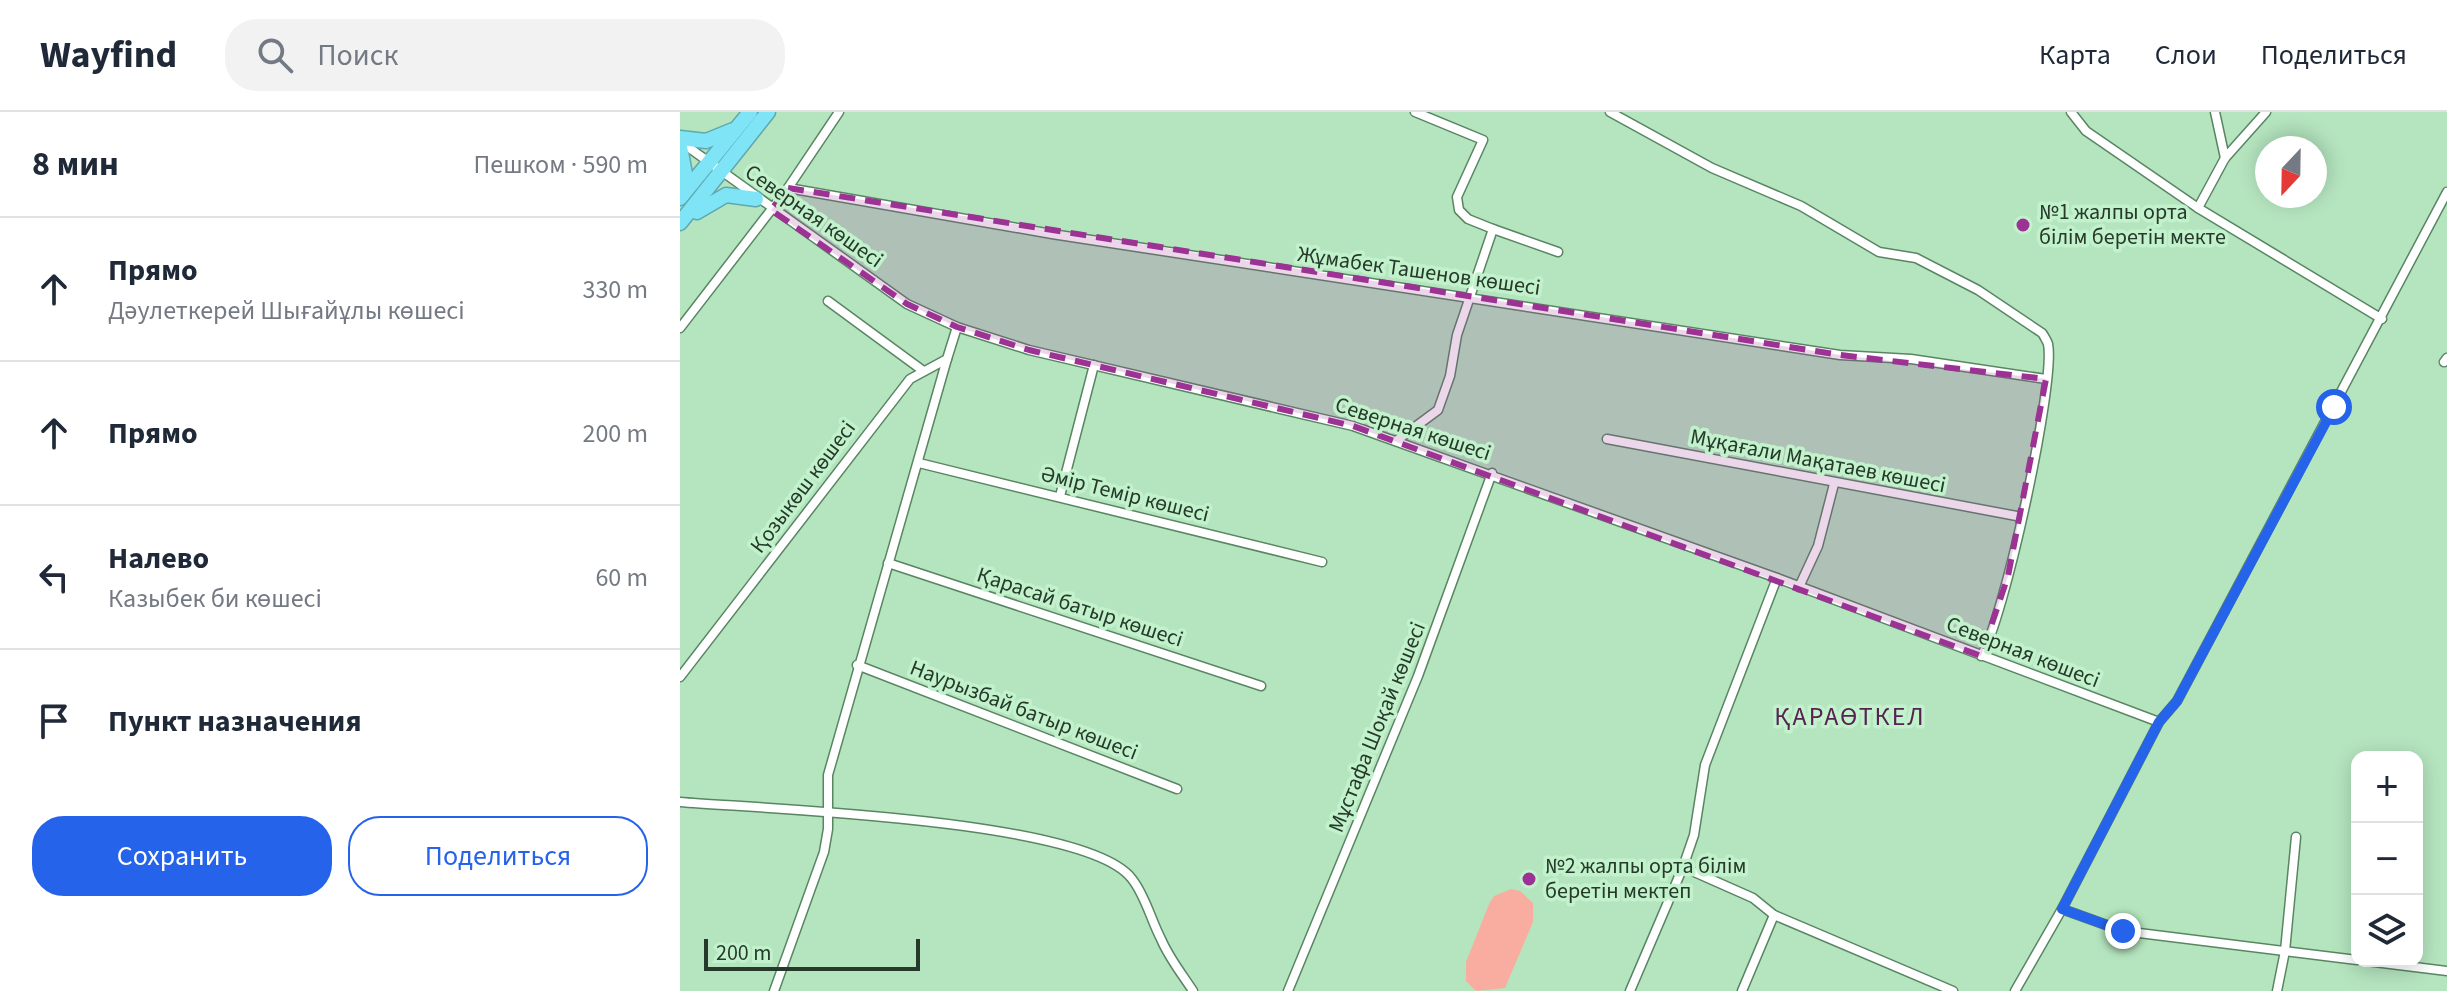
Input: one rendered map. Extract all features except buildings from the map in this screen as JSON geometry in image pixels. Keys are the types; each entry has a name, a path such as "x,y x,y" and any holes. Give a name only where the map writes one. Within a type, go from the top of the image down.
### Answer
{"highway":[{"path":"680,198 750,112"},
{"path":"680,223 768,112"},
{"path":"680,191 685,174 680,142 706,141 740,125"},
{"path":"680,223 717,197 726,195 756,199"}],"street":[{"path":"680,328 788,188 839,112"},
{"path":"1415,112 1483,140 1457,197 1459,210 1493,229 1558,252"},
{"path":"1610,112 1712,168 1791,201 1879,252 1916,258 1978,290 2042,333 2048,343 2046,379 2022,517 1999,613 1990,643 1981,656"},
{"path":"2071,112 2086,131 2198,208 2382,319"},
{"path":"2215,112 2225,158"},
{"path":"2198,208 2225,158 2266,112"},
{"name":"Северная көшесі","path":"680,142 771,210 907,304 957,327 1029,350 1353,426 1492,473 2159,722"},
{"name":"Жұмабек Ташенов көшесі","path":"788,188 1052,234 1854,357 1911,359 2046,379"},
{"path":"2015,991 2062,909 2159,722 2177,701 2447,192"},
{"path":"1396,441 1438,410 1470,296 1493,229"},
{"path":"828,301 922,370"},
{"path":"774,991 824,852 828,775 857,665 957,327"},
{"name":"Қозыкөш көшесі","path":"680,677 910,379 947,359"},
{"path":"1060,496 1094,365"},
{"name":"Мұқағали Мақатаев көшесі","path":"1607,439 2022,517"},
{"name":"Әмір Темір көшесі","path":"919,463 1322,562"},
{"name":"Мұстафа Шоқай көшесі","path":"1288,991 1418,676 1492,473"},
{"path":"1799,587 1822,535 1834,484"},
{"name":"Қарасай батыр көшесі","path":"888,563 1261,686"},
{"path":"1630,991 1683,867 1694,835 1705,765 1777,578"},
{"name":"Наурызбай батыр көшесі","path":"857,665 1177,789"},
{"path":"680,802 971,826 1044,840 1096,855 1132,879 1163,944 1193,991"},
{"path":"2277,991 2285,951 2296,837"},
{"path":"1683,867 1753,898 1774,915 1953,991"},
{"path":"2062,909 2123,931 2351,959"},
{"path":"1742,991 1774,915"},
{"path":"2415,967 2447,971"}],"highlighted area":[{"path":"788,188 1840,355 2046,379 2008,576 1981,656 1353,426 1029,350 957,327 907,304 771,210"}],"shaded area":[{"path":"1511,889 1520,891 1533,903 1533,922 1505,988 1476,991 1466,981 1466,962 1489,904 1494,896"}],"place":[{"name":"№1 жалпы орта білім беретін мекте","path":"2023,225"},
{"name":"№2 жалпы орта білім беретін мектеп","path":"1529,879"}],"district":[{"name":"ҚАРАӨТКЕЛ","path":"1850,716"}],"route":[{"path":"2123,931 2085,920 2062,909 2159,722 2177,701 2334,407"}]}
